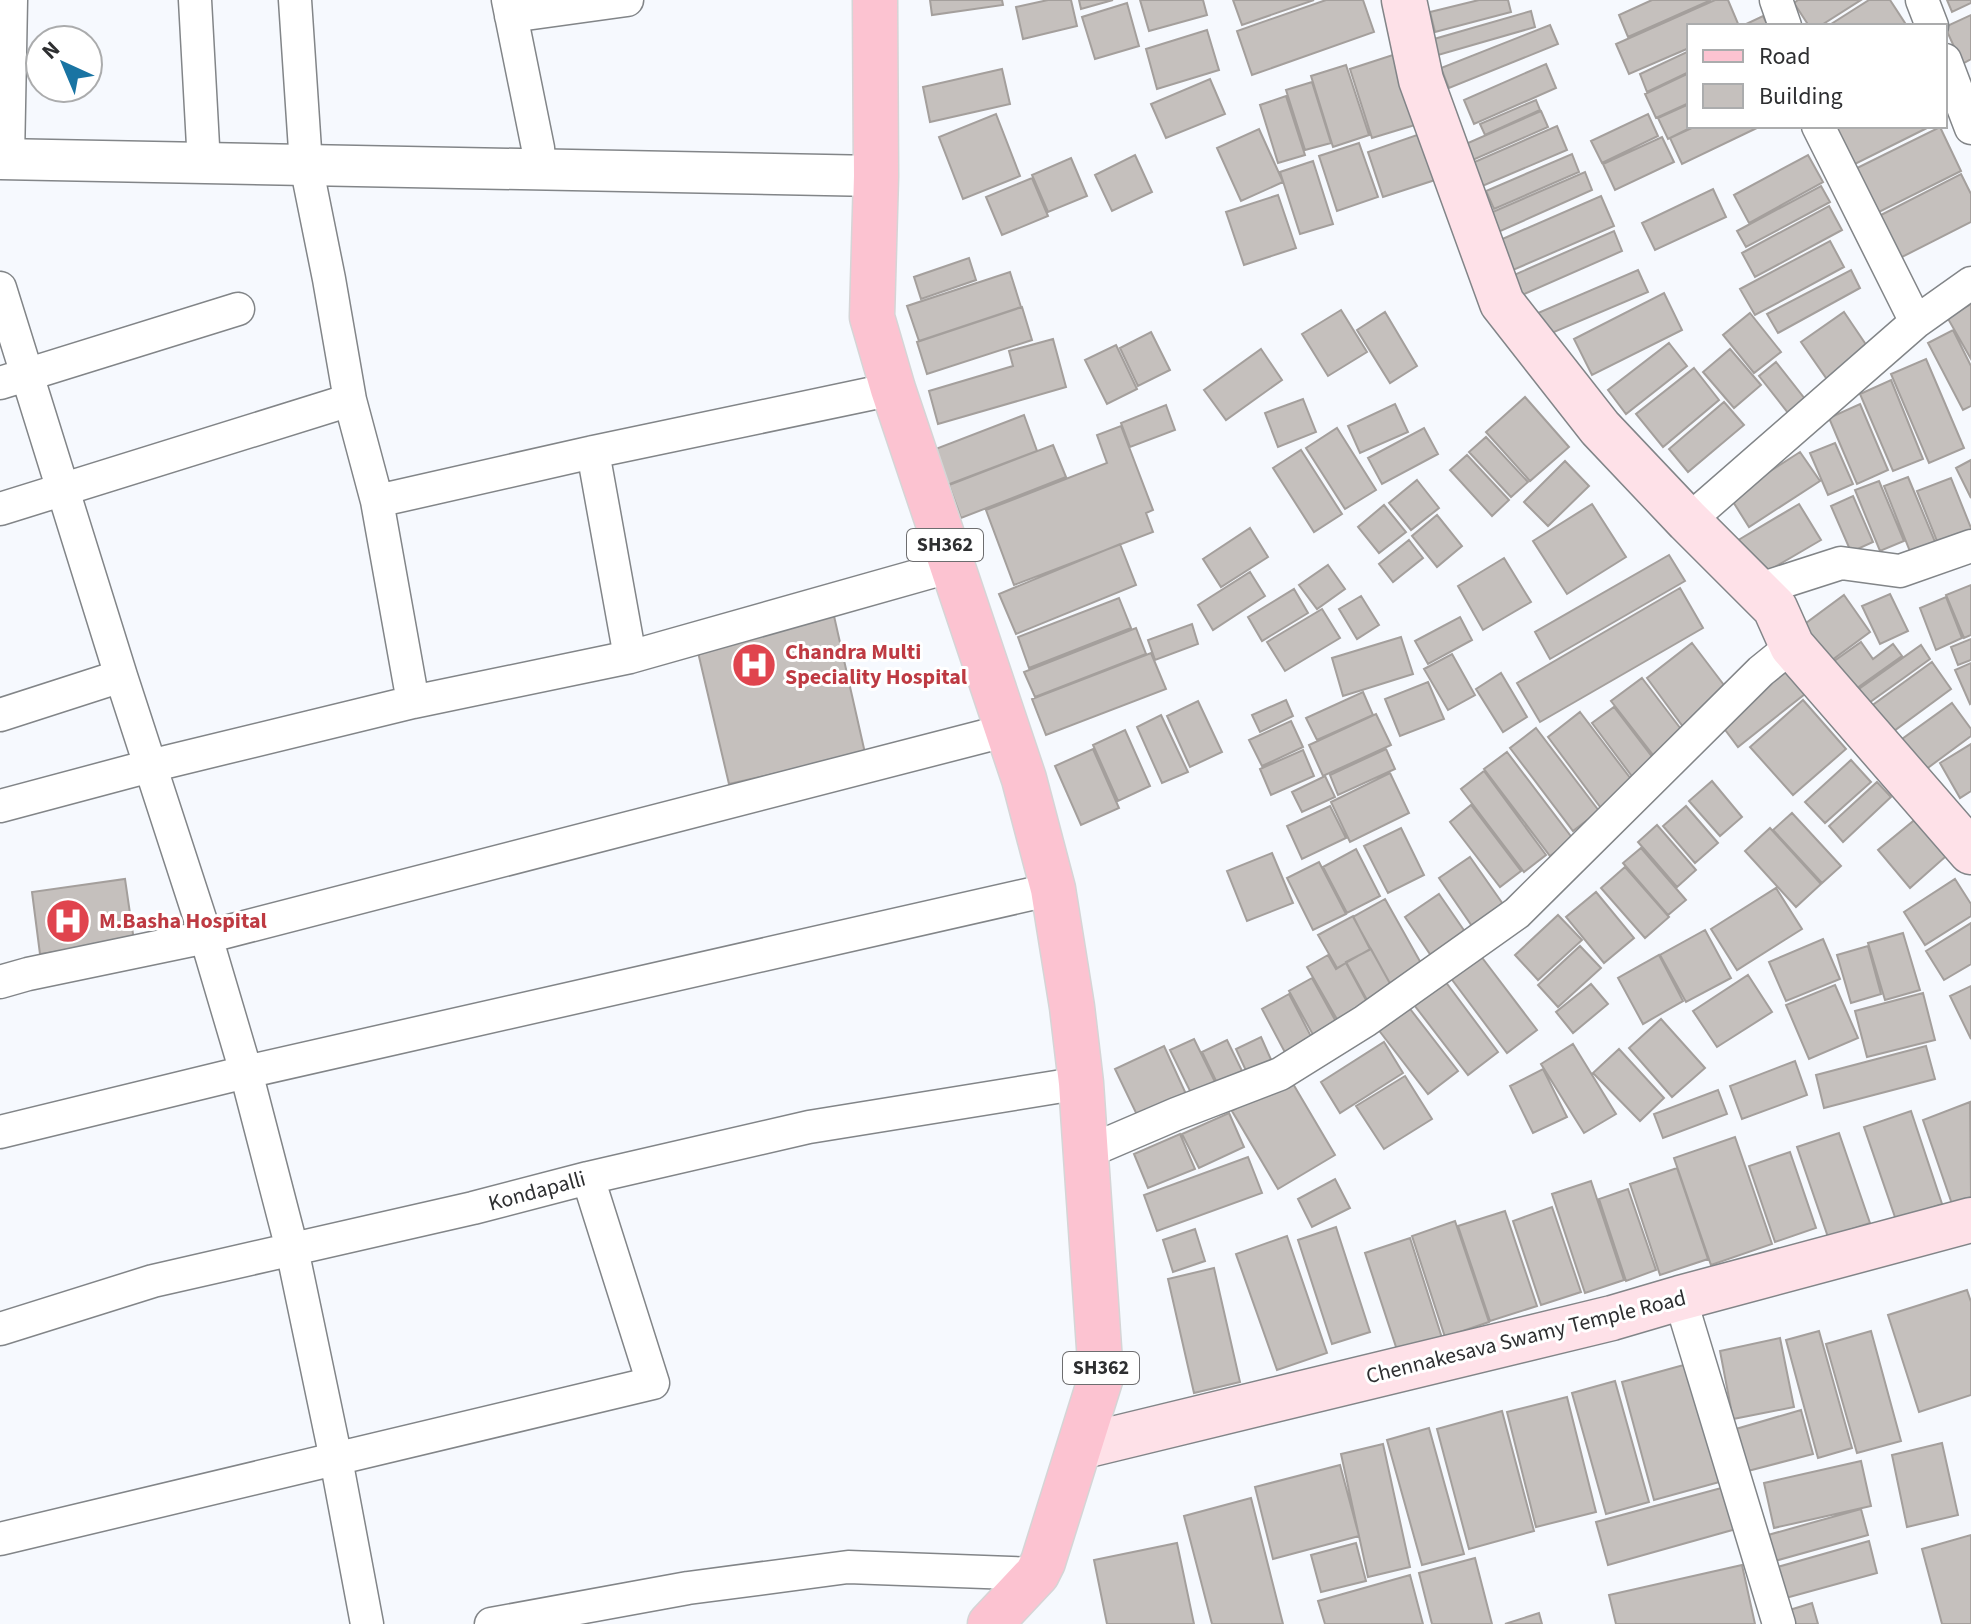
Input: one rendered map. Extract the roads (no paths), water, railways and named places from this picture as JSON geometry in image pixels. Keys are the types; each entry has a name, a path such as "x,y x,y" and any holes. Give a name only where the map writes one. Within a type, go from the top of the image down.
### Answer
{"main road":[{"name":"SH362","path":"875,0 876,176 872,317 893,389 1024,779 1053,889 1081,1083 1101,1377 1043,1562 1037,1574 990,1624"},
{"path":"1404,0 1421,80 1502,303 1600,428 1775,608 1792,646 1971,852"},
{"name":"Chennakesava Swamy Temple Road","path":"1080,1447 1596,1322 1971,1220"}],"street":[{"path":"11,0 4,159 876,176"},
{"path":"195,0 204,164"},
{"path":"295,0 306,165 350,400 377,501 413,702"},
{"path":"540,170 510,8 627,0"},
{"path":"1776,0 1784,24"},
{"path":"1922,0 1931,24"},
{"path":"1947,65 1971,128"},
{"path":"1819,128 1916,322"},
{"path":"1688,521 1916,322 1971,283"},
{"path":"0,288 14,379 62,489 206,937 246,1072 292,1249 367,1624"},
{"path":"14,379 238,309"},
{"path":"377,501 893,389"},
{"path":"0,509 350,400"},
{"path":"593,452 630,657"},
{"path":"1757,590 1841,563 1900,571 1971,546"},
{"path":"0,806 413,702 630,657 952,566"},
{"path":"1085,1153 1280,1074 1365,1021 1517,913 1761,671 1792,646"},
{"path":"0,715 121,676"},
{"path":"0,982 206,937 1008,730"},
{"path":"0,1132 246,1072 1053,889"},
{"name":"Kondapalli","path":"0,1329 153,1281 809,1127 1081,1083"},
{"path":"0,1539 653,1383 588,1178"},
{"path":"1680,1298 1779,1624"},
{"path":"491,1624 688,1588 848,1567 1037,1574"}],"place":[{"name":"Chandra Multi Speciality Hospital","path":"754,665"},
{"name":"M.Basha Hospital","path":"68,921"}]}
